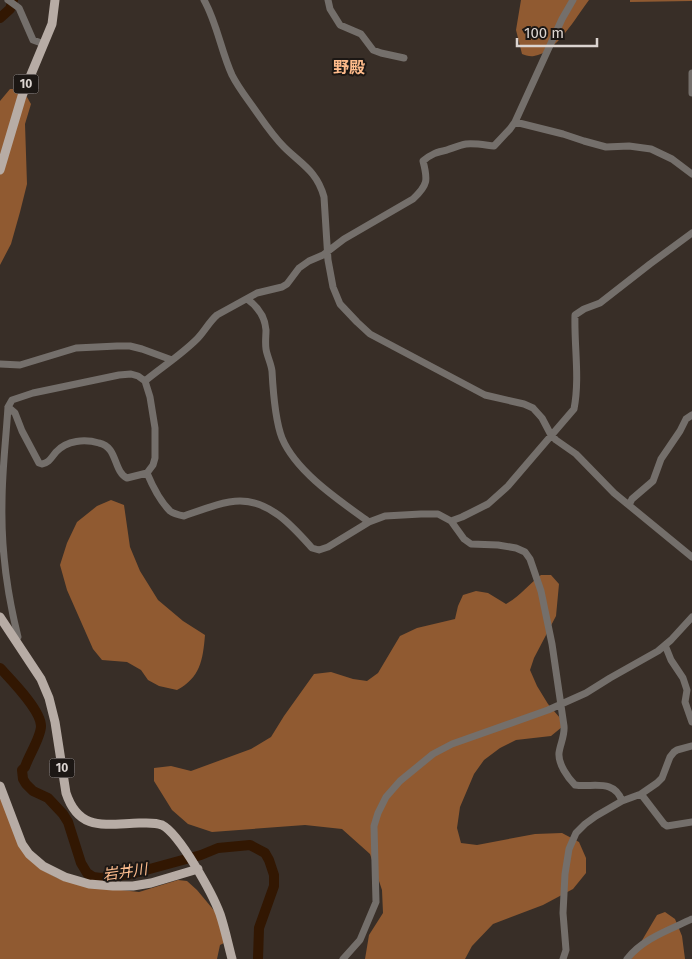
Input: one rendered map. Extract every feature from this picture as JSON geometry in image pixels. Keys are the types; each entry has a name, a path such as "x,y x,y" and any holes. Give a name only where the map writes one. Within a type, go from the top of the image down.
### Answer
{"main road":[{"name":"10","path":"0,170 22,96 52,24 55,0"},
{"name":"10","path":"0,616 40,679 49,698 55,722 66,793 74,810 89,822 104,824 150,823 161,825 171,832 196,868 220,913 232,959"},
{"path":"0,786 22,844 29,854 44,866 65,877 89,884 133,886 151,883 196,868"}],"street":[{"path":"8,0 19,8 33,40 44,44"},
{"path":"204,0 232,75 240,89 268,128 284,147 304,164 321,186 324,197 329,272 340,304 370,334 485,395 524,404 533,408 556,440 576,454 614,493 692,557"},
{"path":"328,0 330,8 340,25 361,34 373,50 404,58"},
{"path":"145,381 198,338 217,315 257,294 282,287 287,284 299,268 309,261 323,255 344,239 413,199 423,190 427,176 423,161 429,155 437,151 466,144 494,146 515,122 562,19 573,0"},
{"path":"692,74 692,93"},
{"path":"515,122 606,147 629,146 651,149 672,159 692,174"},
{"path":"451,521 488,504 502,492 574,409 576,396 575,314 600,303 692,233"},
{"path":"247,299 260,312 266,327 266,350 272,369 276,414 282,439 300,466 328,492 369,522"},
{"path":"0,364 20,365 76,348 117,346 142,348 172,360"},
{"path":"8,407 15,413 31,450 42,464 47,463 65,444 77,441 93,441 106,445 111,450 122,476 127,478 147,473 152,465 155,458 155,428 150,397 145,381 131,374 33,393 12,400 8,407 2,478 2,506 3,548 10,604 18,637 15,640"},
{"path":"629,505 632,499 647,484 653,481 661,459 686,419 692,415"},
{"path":"147,473 150,482 164,504 177,515 184,516 229,502 253,503 265,506 282,518 312,548 318,550 328,547 362,525 384,516 438,514 451,521 464,539 471,544 498,545 516,548 525,552 530,559 541,591 552,644 564,733 558,755 565,771 576,785 597,784 605,786 615,791 622,801"},
{"path":"343,959 360,940 376,902 374,826 386,797 400,781 433,754 452,744 560,705 586,693 658,651 692,618"},
{"path":"665,645 671,660 683,678 686,690 685,702 692,722"},
{"path":"563,959 566,950 564,926 565,874 569,849 576,833 596,816 622,801 642,794 662,778 670,757 674,752 692,746"},
{"path":"642,794 667,826 692,822"},
{"path":"626,959 647,941 692,920"}],"shaded area":[{"path":"521,0 589,0 558,41 542,53 531,56 522,54 516,30"},
{"path":"630,0 692,0 692,1 630,2"},
{"path":"10,89 23,92 31,104 25,124 27,184 11,244 0,265 0,101"},
{"path":"111,500 124,505 130,547 140,571 158,600 183,621 205,635 199,667 191,680 177,690 159,686 148,680 141,670 127,662 102,660 93,649 67,590 60,565 67,543 77,522 97,506"},
{"path":"541,575 551,575 559,584 556,616 534,658 530,670 548,704 560,718 562,727 551,736 516,740 500,748 484,760 474,774 460,807 457,828 461,843 477,845 535,834 562,833 579,842 586,858 586,873 573,889 543,905 493,924 472,946 465,959 365,959 369,935 383,913 382,890 370,854 342,829 305,825 212,832 188,824 172,810 154,781 154,768 171,766 191,771 251,749 271,737 314,674 331,672 367,681 378,673 400,636 417,628 455,619 463,595 476,591 488,593 506,604"},
{"path":"0,798 41,869 57,878 112,889 139,892 178,880 187,881 217,914 224,943 220,945 217,959 0,959"},
{"path":"665,912 675,919 682,936 685,959 631,959 657,915"}],"waterway":[{"path":"0,18 10,9 13,0"},
{"name":"岩井川","path":"0,668 25,696 40,719 41,726 37,741 22,770 23,779 33,791 48,798 63,814 68,822 81,863 87,873 93,877 101,878 135,873 201,855 218,848 250,845 265,853 274,875 274,886 259,928 258,959"}],"district":[{"name":"野殿","path":"349,67"}]}
